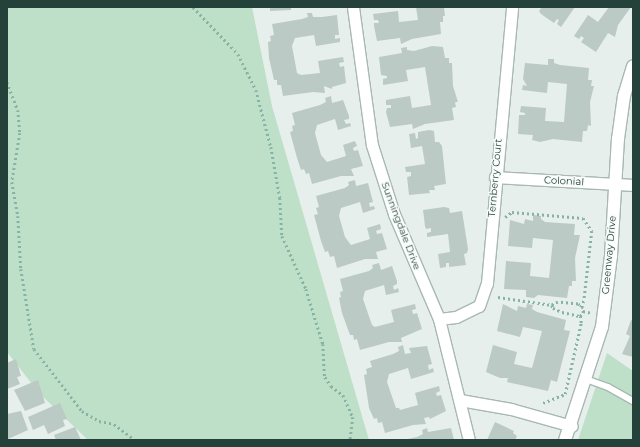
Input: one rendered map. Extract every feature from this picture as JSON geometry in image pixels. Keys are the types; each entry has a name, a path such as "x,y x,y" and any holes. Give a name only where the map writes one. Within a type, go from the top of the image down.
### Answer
{"street":[{"name":"Sunningdale Drive","path":"353,7 372,145 394,214 439,319 469,440"},
{"name":"Ternberry Court","path":"439,319 456,317 479,306 487,283 495,177 512,7"},
{"name":"Greenway Drive","path":"565,440 572,426 602,327 611,256 615,184 624,96 633,66"},
{"name":"Colonial","path":"495,177 633,185"},
{"path":"460,400 511,409 572,426"}],"lane":[{"path":"586,378 608,387 633,401"}],"path":[{"path":"193,7 238,54 256,90 271,146 280,198 282,236 306,289 323,344 325,377 331,386 343,395 353,417 350,440"},
{"path":"7,82 18,110 20,133 12,182 18,216 21,269 34,349 82,411 99,421 114,424 135,440"},
{"path":"505,217 512,212 583,218 592,231 584,301 581,306"},
{"path":"498,297 552,305 558,302 578,304 583,310 592,313"},
{"path":"552,305 554,308 562,312 580,316"},
{"path":"543,403 565,394 581,323 580,316 583,310"}],"green space":[{"path":"7,7 252,7 272,106 369,440 88,440 39,393 7,352"},
{"path":"607,353 633,371 633,440 578,440"}],"building":[{"path":"270,7 291,7 291,10 270,11"},
{"path":"416,7 444,7 445,16 443,16 443,22 440,22 441,34 412,39 401,44 400,38 377,41 374,23 379,23 378,20 374,20 373,14 398,11 399,22 418,20"},
{"path":"542,7 575,7 561,27 557,24 559,20 557,19 554,23 541,14 539,11"},
{"path":"609,7 631,7 618,25 615,37 608,33 596,52 581,42 584,38 581,36 579,39 574,36 588,15 598,22"},
{"path":"307,13 312,13 313,17 337,15 339,35 335,35 335,39 340,38 340,42 316,46 314,35 295,38 292,46 297,73 301,75 320,73 318,61 343,57 344,62 339,63 340,67 344,66 346,83 332,87 332,89 324,86 325,93 313,92 283,96 281,85 277,85 277,80 274,80 269,58 268,42 271,41 270,36 274,35 272,24 302,19 308,17"},
{"path":"432,46 443,47 445,58 449,58 449,63 452,63 453,86 458,102 455,102 456,107 452,108 454,120 425,124 413,129 412,124 390,127 386,112 387,108 391,108 391,105 386,105 386,100 410,96 412,108 431,105 425,67 406,70 408,81 383,85 383,79 387,78 387,76 381,75 379,57 402,53 401,48 407,47 407,50 414,51"},
{"path":"548,59 554,59 554,63 560,65 589,68 588,80 592,80 591,86 594,86 590,102 591,126 588,125 587,131 583,131 582,142 553,139 540,142 532,140 533,135 518,134 519,115 525,115 525,113 520,112 521,106 546,108 545,121 564,122 567,84 548,82 547,93 522,90 523,85 527,86 523,79 525,63 548,65"},
{"path":"331,96 332,103 343,100 349,116 349,119 344,120 346,124 350,123 351,126 338,130 335,119 317,125 315,133 321,155 327,162 346,156 343,145 355,141 357,146 353,148 354,151 358,150 363,166 351,169 354,176 341,176 312,184 309,173 306,174 304,169 301,170 297,158 290,132 293,131 292,126 295,125 292,113 320,105 326,102 325,98"},
{"path":"429,130 434,131 435,142 439,142 442,146 446,184 434,186 435,190 429,190 430,193 409,195 407,177 411,176 411,172 406,172 405,167 425,164 422,146 411,148 409,134 415,133 416,139 418,138 418,132"},
{"path":"355,180 356,186 368,183 373,202 369,203 370,207 374,206 375,209 363,213 360,202 341,208 339,216 345,237 351,245 370,239 367,228 380,224 381,229 376,231 377,234 382,233 387,249 376,252 378,259 365,259 337,268 334,256 330,257 328,251 325,252 321,241 314,215 318,214 316,208 319,207 316,196 345,188 349,185 348,182"},
{"path":"444,207 449,208 450,213 462,211 468,249 467,253 464,254 466,265 449,267 449,263 446,263 446,267 440,268 438,254 450,252 448,234 427,237 427,233 431,232 431,228 426,229 423,210"},
{"path":"533,215 541,216 541,219 545,222 575,224 574,235 580,235 575,258 576,281 572,281 572,286 569,286 567,298 538,295 534,298 526,297 526,290 504,289 506,261 531,263 530,276 549,278 553,240 533,238 532,248 508,246 510,220 524,224 525,219 533,221"},
{"path":"379,263 381,270 392,266 397,281 397,284 393,286 394,290 398,288 399,292 386,295 384,285 365,291 363,299 372,325 375,327 394,322 391,310 415,304 416,309 412,310 413,314 417,313 422,329 401,338 402,342 389,342 360,350 357,339 354,340 353,335 350,335 342,313 339,298 341,297 340,292 343,291 340,279 369,271 373,268 372,265"},
{"path":"503,304 517,311 518,306 526,308 527,304 533,305 532,309 537,312 566,320 564,330 570,331 557,382 551,380 548,391 507,382 508,378 500,378 486,372 493,345 517,352 514,364 532,368 542,331 523,327 520,337 497,331"},
{"path":"631,320 633,321 633,357 622,354 630,336 626,334"},
{"path":"403,345 405,354 411,353 409,348 427,346 432,364 428,365 429,370 433,368 434,372 411,379 408,368 389,374 387,382 396,408 399,408 400,410 418,405 415,393 439,386 440,391 436,393 437,396 441,395 446,411 430,419 429,417 424,418 426,424 413,425 385,433 382,422 378,423 377,418 374,419 369,408 364,375 367,374 366,369 372,367 370,361 393,354 399,351 398,347"},
{"path":"16,359 21,376 17,377 20,384 7,389 7,363"},
{"path":"38,380 45,403 25,411 14,390"},
{"path":"60,403 67,419 63,420 65,426 48,434 44,425 33,430 28,417"},
{"path":"21,411 28,430 8,439 7,414"},
{"path":"495,422 514,431 513,433 517,436 515,440 487,440"},
{"path":"75,427 81,440 56,440 54,435"},
{"path":"427,428 428,432 451,428 454,440 403,440 423,434 422,430"}]}
